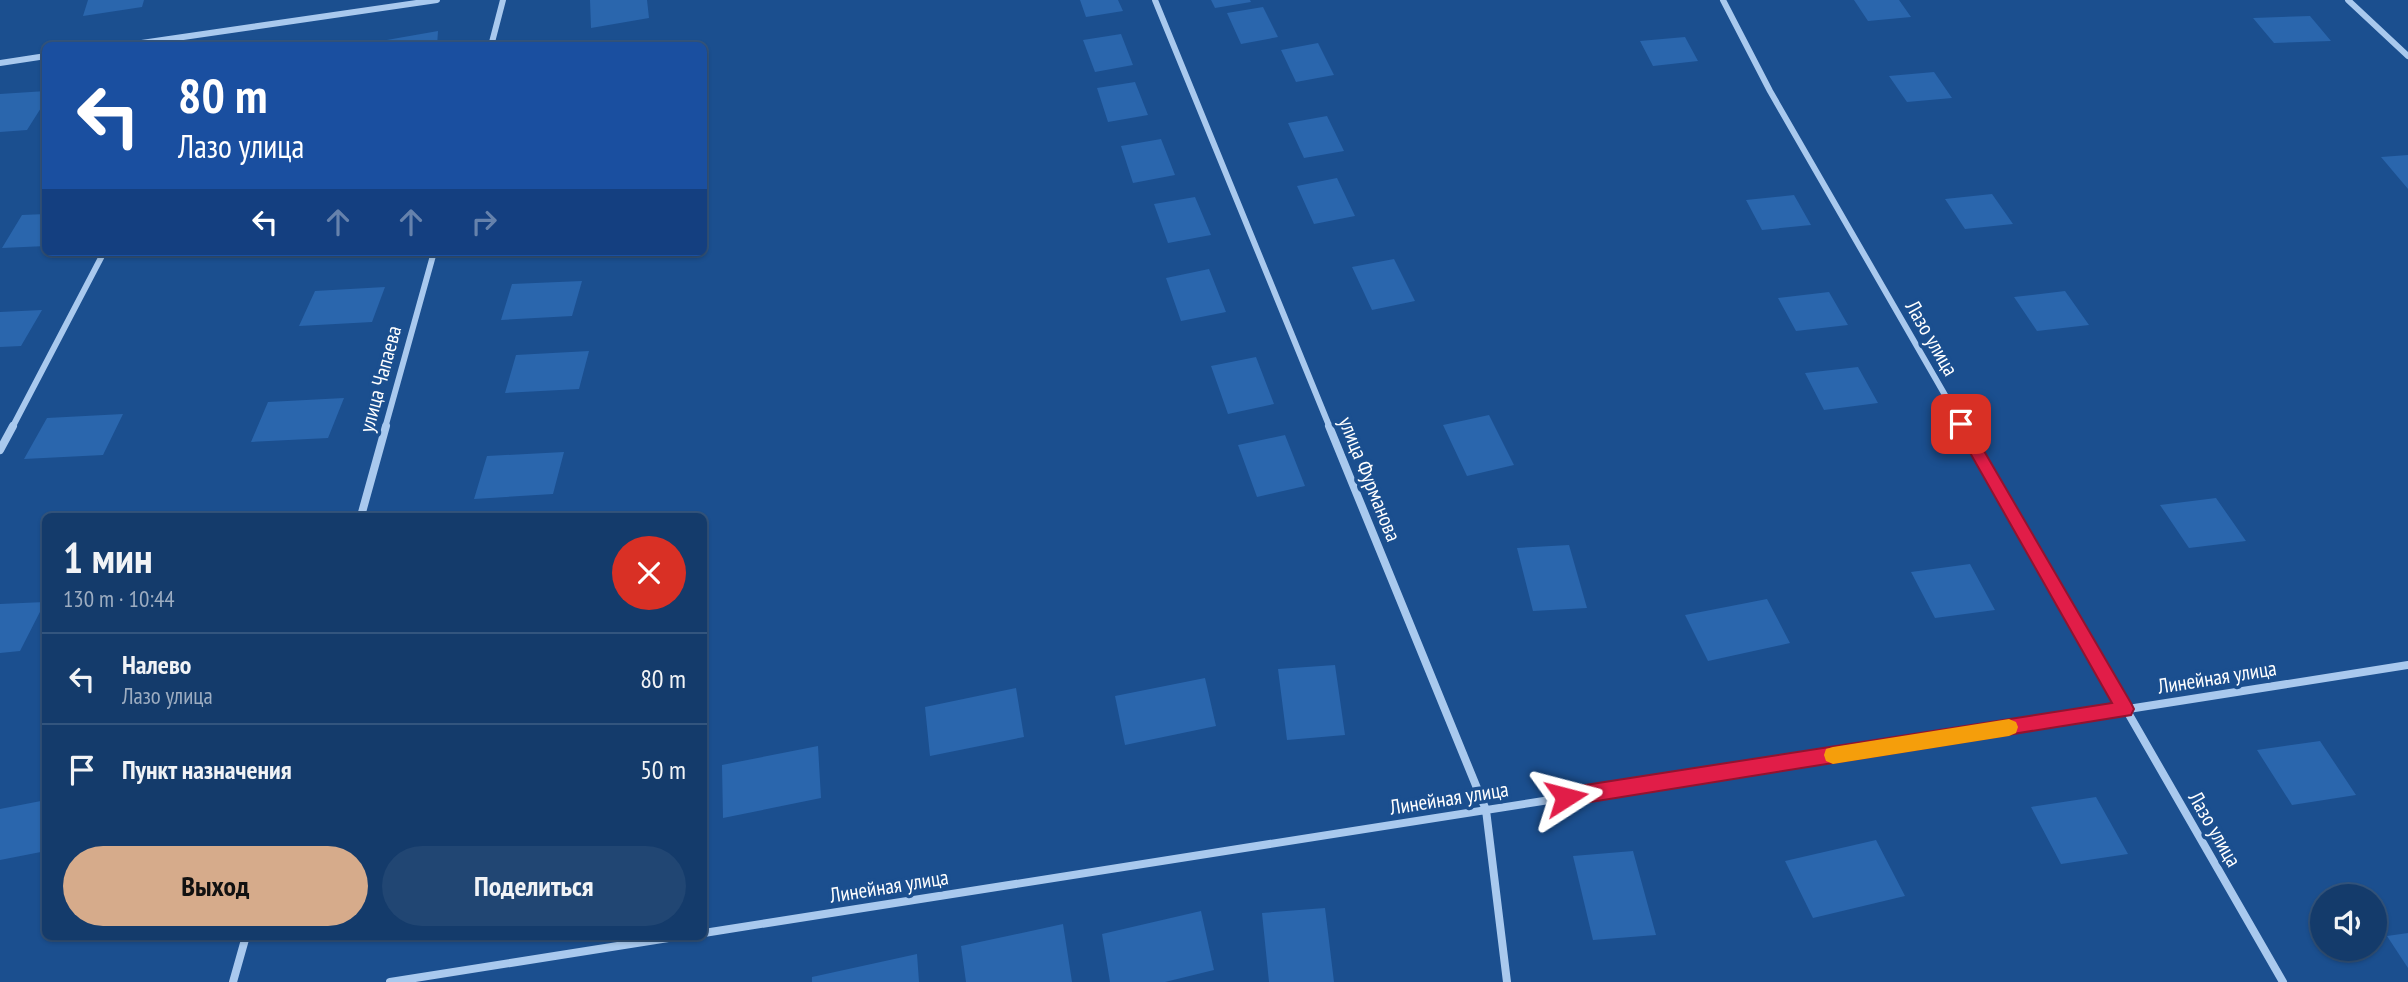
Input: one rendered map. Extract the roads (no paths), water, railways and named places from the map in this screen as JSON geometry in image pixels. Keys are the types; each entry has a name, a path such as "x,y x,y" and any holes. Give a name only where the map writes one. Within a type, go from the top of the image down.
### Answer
{"street":[{"path":"148,42 436,0"},
{"path":"492,42 503,0"},
{"name":"улица Фурманова","path":"1155,0 1486,810 1507,982"},
{"name":"Лазо улица","path":"1723,0 1770,91 2283,982"},
{"path":"2348,0 2408,56"},
{"path":"193,42 196,35"},
{"path":"0,63 42,57"},
{"path":"0,450 102,256"},
{"name":"улица Чапаева","path":"362,513 433,256"},
{"name":"Линейная улица","path":"707,933 2408,665"},
{"path":"233,982 245,940"},
{"path":"390,982 656,940"}]}
